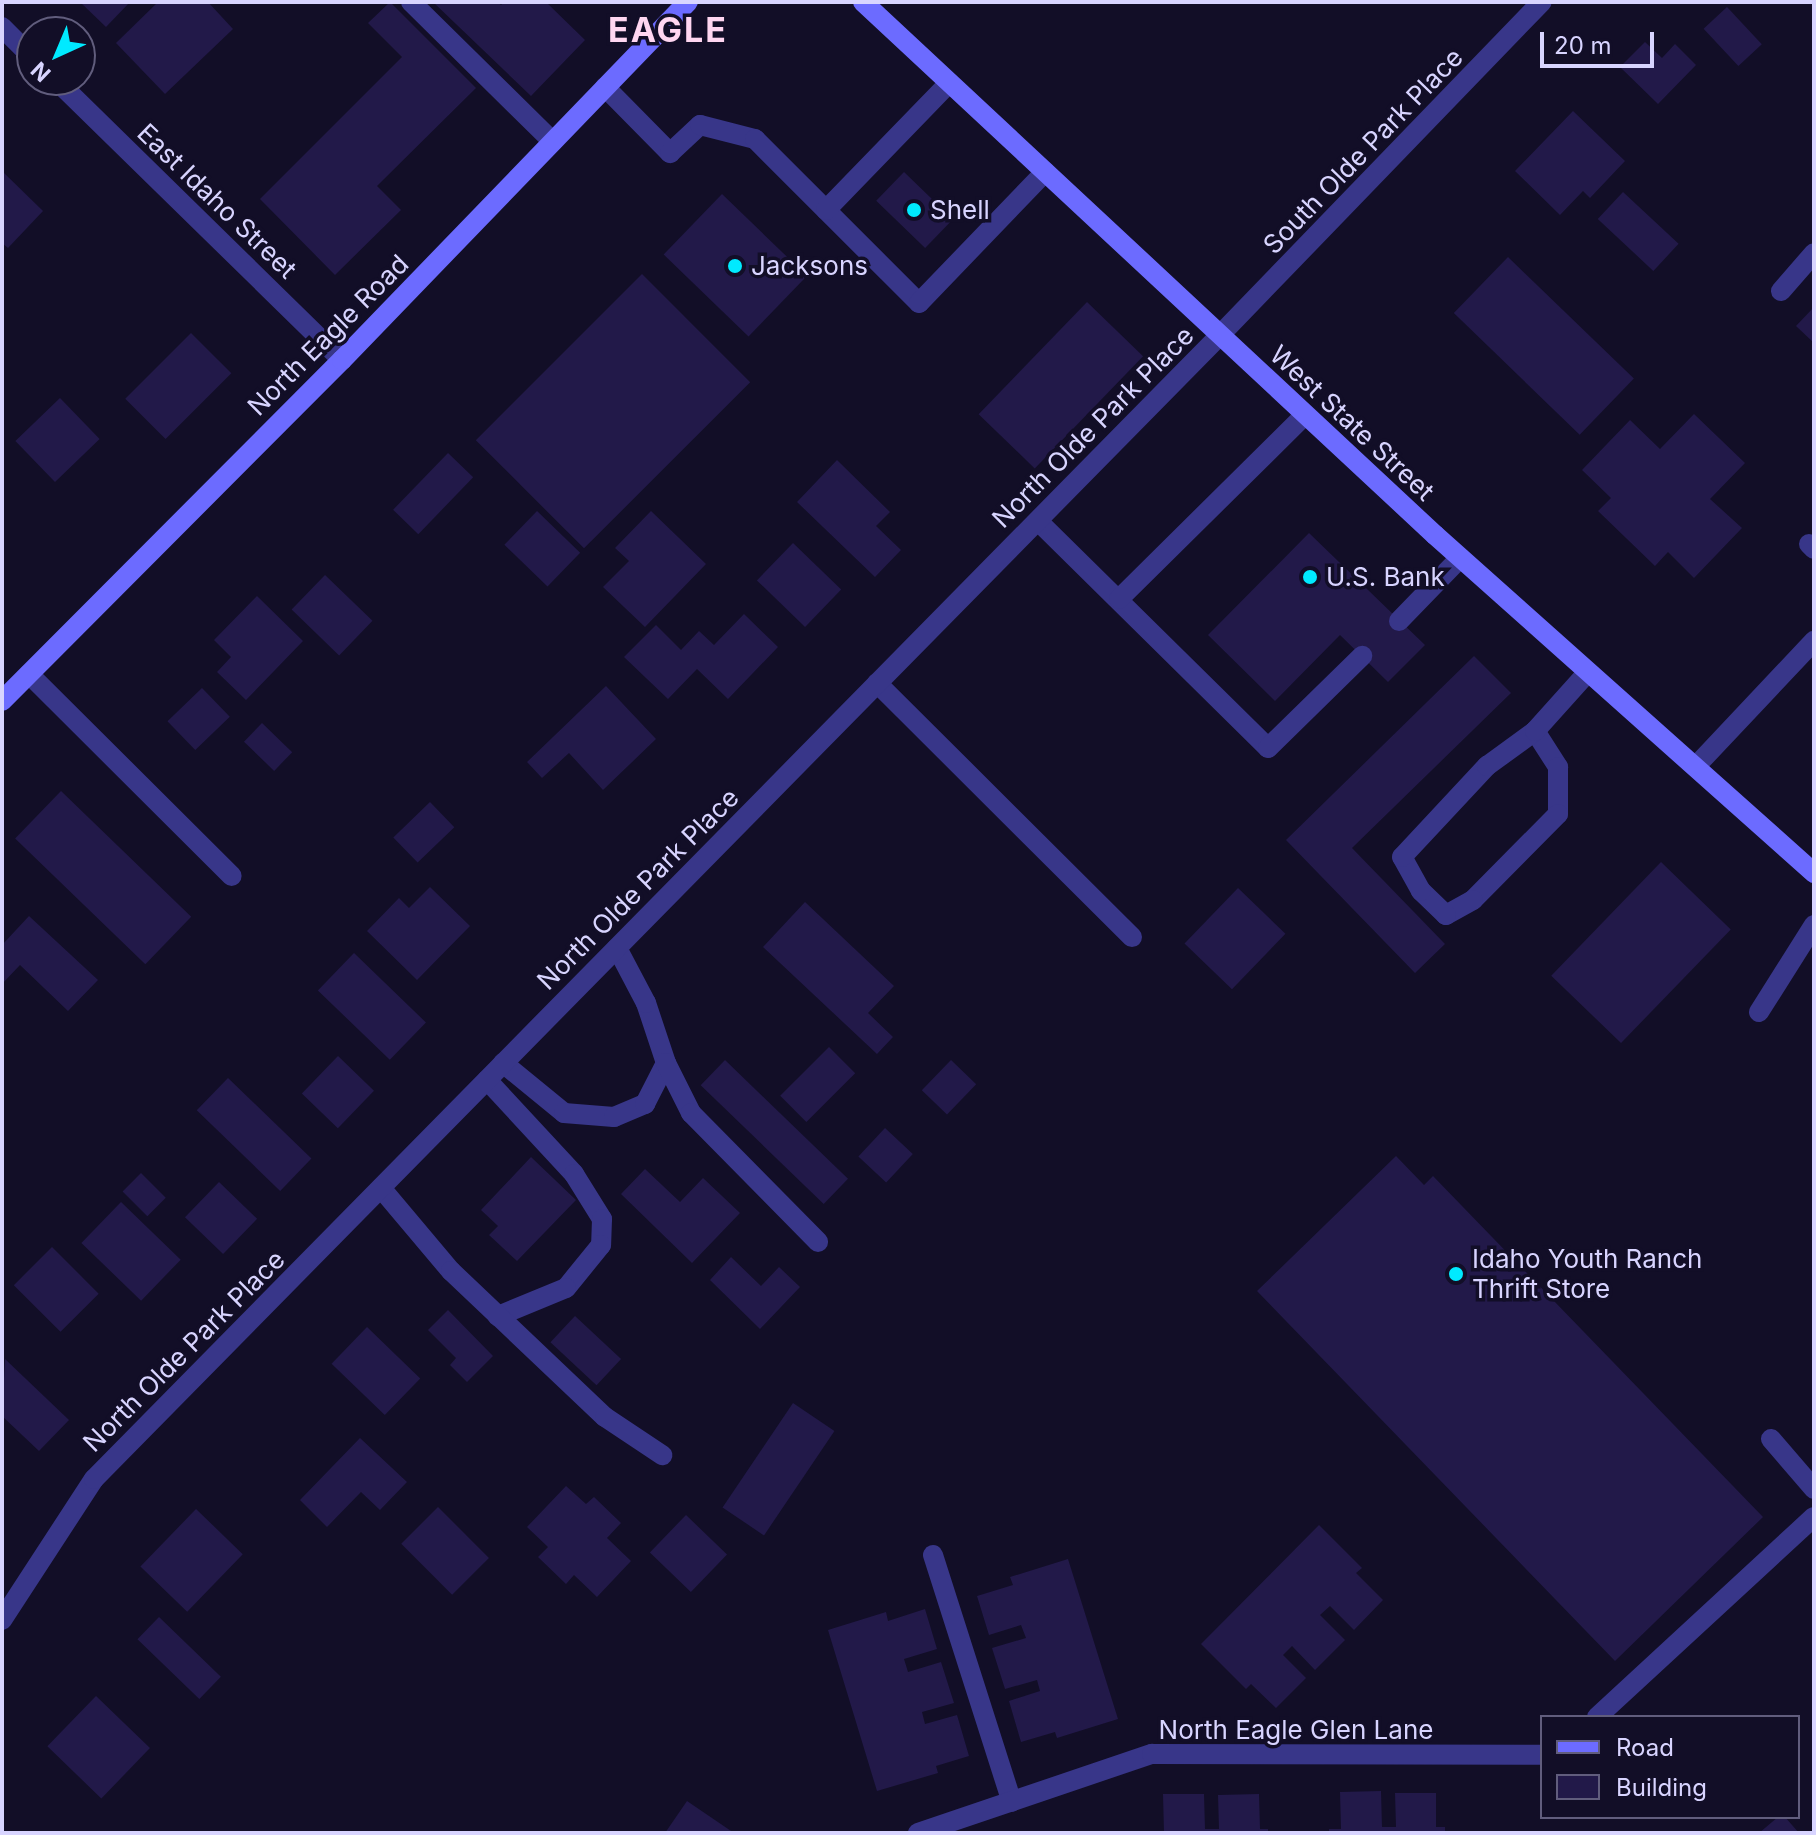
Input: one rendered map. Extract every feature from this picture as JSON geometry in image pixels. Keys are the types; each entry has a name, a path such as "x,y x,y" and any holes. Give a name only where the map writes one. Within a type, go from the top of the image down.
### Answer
{"main road":[{"name":"North Eagle Road","path":"2,701 342,360 688,2"},
{"name":"West State Street","path":"863,2 1460,558 1814,873"}],"street":[{"path":"411,2 553,142"},
{"name":"South Olde Park Place","path":"1220,335 1542,2"},
{"path":"826,210 949,83"},
{"path":"605,87 670,153 700,125 755,139 919,303 1045,172"},
{"name":"East Idaho Street","path":"72,96 342,360"},
{"path":"1781,291 1814,253"},
{"name":"North Olde Park Place","path":"2,1620 94,1479 1220,335"},
{"path":"1119,599 1305,415"},
{"path":"1038,521 1268,748 1362,656"},
{"path":"1399,621 1460,558"},
{"path":"1696,766 1814,641"},
{"path":"1535,731 1558,767 1558,814 1473,900 1446,915 1421,891 1402,857 1487,766 1535,731 1588,672"},
{"path":"29,674 232,876"},
{"path":"877,683 1132,937"},
{"path":"1759,1012 1814,925"},
{"path":"617,948 646,1003 666,1063 691,1113 818,1242"},
{"path":"503,1063 564,1113 614,1117 645,1104 666,1063"},
{"path":"487,1080 574,1174 602,1219 601,1245 566,1288 498,1316"},
{"path":"381,1188 451,1271 498,1316 605,1417 662,1455"},
{"path":"1771,1439 1814,1489"},
{"path":"1599,1715 1814,1517"},
{"path":"933,1555 1012,1802"},
{"name":"North Eagle Glen Lane","path":"928,1831 1152,1754 1540,1755"}],"building":[{"path":"80,2 130,2 106,27"},
{"path":"158,2 208,2 233,29 165,94 116,43"},
{"path":"390,2 476,88 377,186 401,210 335,275 260,199 402,57 368,23"},
{"path":"433,2 497,2 501,5 504,2 546,2 585,40 531,96"},
{"path":"1727,7 1762,44 1738,66 1704,29"},
{"path":"1645,42 1662,58 1675,44 1696,65 1658,104 1620,67"},
{"path":"1573,111 1625,161 1590,198 1583,191 1560,215 1515,171"},
{"path":"2,171 43,211 8,248 2,243"},
{"name":"Shell","path":"904,172 953,219 925,248 876,201"},
{"path":"1623,192 1679,244 1653,271 1598,219"},
{"name":"Jacksons","path":"722,194 807,276 749,336 664,254"},
{"path":"1508,257 1634,379 1580,435 1454,313"},
{"path":"642,274 750,382 584,548 476,440"},
{"path":"1087,302 1143,356 1035,468 979,414"},
{"path":"1814,307 1814,343 1796,326"},
{"path":"191,333 231,373 166,439 125,399"},
{"path":"60,398 100,439 55,482 15,441"},
{"path":"1694,414 1745,463 1710,499 1742,528 1694,578 1668,552 1655,566 1598,511 1611,498 1582,470 1630,420 1660,449"},
{"path":"448,453 473,477 418,534 393,510"},
{"path":"837,460 890,512 876,526 901,550 875,577 797,502"},
{"path":"537,511 580,553 548,586 504,545"},
{"path":"651,511 706,564 645,627 603,587 629,561 615,548"},
{"name":"U.S. Bank","path":"1309,533 1425,645 1388,682 1340,635 1275,701 1208,635"},
{"path":"793,543 841,590 805,627 757,580"},
{"path":"325,575 372,621 339,655 292,610"},
{"path":"257,596 303,641 246,700 217,672 231,657 214,640"},
{"path":"744,614 778,647 728,699 697,669 668,699 624,657 656,625 681,650 699,631 714,645"},
{"path":"1474,656 1511,693 1352,848 1445,944 1415,973 1286,840"},
{"path":"606,686 656,739 603,790 569,753 542,778 527,762"},
{"path":"202,688 230,717 195,750 167,721"},
{"path":"262,723 292,752 274,771 244,742"},
{"path":"61,791 191,917 145,964 15,838"},
{"path":"430,802 454,827 418,863 393,837"},
{"path":"1661,862 1731,929 1621,1043 1551,976"},
{"path":"430,887 470,926 417,980 367,931 399,898 409,908"},
{"path":"1238,888 1285,934 1232,989 1185,943"},
{"path":"805,902 894,986 868,1013 893,1037 877,1054 763,947"},
{"path":"29,916 98,980 68,1011 20,965 2,984 2,945"},
{"path":"354,953 426,1022 390,1060 318,990"},
{"path":"829,1047 855,1073 806,1122 780,1096"},
{"path":"338,1056 374,1091 338,1128 302,1093"},
{"path":"725,1060 848,1179 824,1204 701,1085"},
{"path":"951,1060 976,1084 947,1115 922,1090"},
{"path":"228,1078 311,1159 280,1191 197,1110"},
{"path":"885,1128 913,1154 886,1182 858,1157"},
{"path":"1396,1156 1424,1185 1433,1176 1763,1517 1615,1661 1257,1291"},
{"path":"531,1157 576,1200 517,1261 489,1235 498,1226 481,1210"},
{"path":"645,1169 680,1202 703,1178 740,1213 692,1263 621,1194"},
{"path":"141,1173 166,1198 147,1216 123,1191"},
{"path":"219,1182 257,1219 223,1254 185,1217"},
{"path":"121,1202 181,1260 141,1301 81,1243"},
{"path":"52,1247 99,1294 60,1332 14,1285"},
{"path":"731,1257 761,1286 779,1267 800,1287 760,1329 710,1280"},
{"path":"448,1310 493,1356 467,1382 450,1365 456,1358 428,1330"},
{"path":"575,1316 621,1359 597,1385 550,1342"},
{"path":"367,1327 420,1378 385,1415 332,1364"},
{"path":"5,1359 69,1420 39,1451 2,1416"},
{"path":"793,1403 834,1431 764,1535 723,1507"},
{"path":"360,1438 407,1482 380,1510 361,1492 327,1527 300,1500"},
{"path":"566,1486 586,1504 594,1497 621,1523 607,1538 631,1561 597,1597 574,1575 566,1584 538,1557 548,1547 527,1527"},
{"path":"438,1507 489,1558 452,1595 401,1544"},
{"path":"196,1509 243,1554 187,1612 140,1567"},
{"path":"686,1515 727,1555 691,1592 650,1552"},
{"path":"1319,1525 1362,1568 1356,1573 1383,1600 1354,1630 1330,1606 1320,1615 1345,1640 1315,1670 1292,1646 1283,1655 1306,1678 1276,1708 1251,1684 1246,1689 1201,1644"},
{"path":"1068,1559 1118,1719 1057,1738 1055,1732 1021,1742 1009,1701 1040,1691 1037,1680 1005,1689 992,1648 1026,1638 1021,1625 989,1635 977,1596 1013,1585 1010,1577"},
{"path":"925,1609 937,1649 904,1659 908,1672 941,1662 954,1703 922,1712 925,1724 957,1715 969,1756 936,1766 938,1773 877,1791 828,1630 886,1612 888,1621"},
{"path":"159,1617 221,1677 199,1699 137,1639"},
{"path":"96,1696 150,1748 101,1798 47,1746"},
{"path":"1381,1791 1382,1827 1396,1827 1395,1793 1436,1793 1436,1827 1445,1827 1445,1833 1329,1833 1329,1829 1341,1829 1340,1792"},
{"path":"1163,1794 1204,1794 1205,1829 1219,1829 1218,1795 1259,1794 1260,1829 1268,1829 1268,1833 1164,1833"},
{"path":"687,1801 734,1833 665,1833"},
{"path":"1776,1819 1787,1819 1799,1833 1759,1833"}],"place":[{"name":"Shell","path":"914,210"},
{"name":"Jacksons","path":"735,266"},
{"name":"U.S. Bank","path":"1310,577"},
{"name":"Idaho Youth Ranch Thrift Store","path":"1456,1274"}],"district":[{"name":"EAGLE","path":"668,30"}]}
